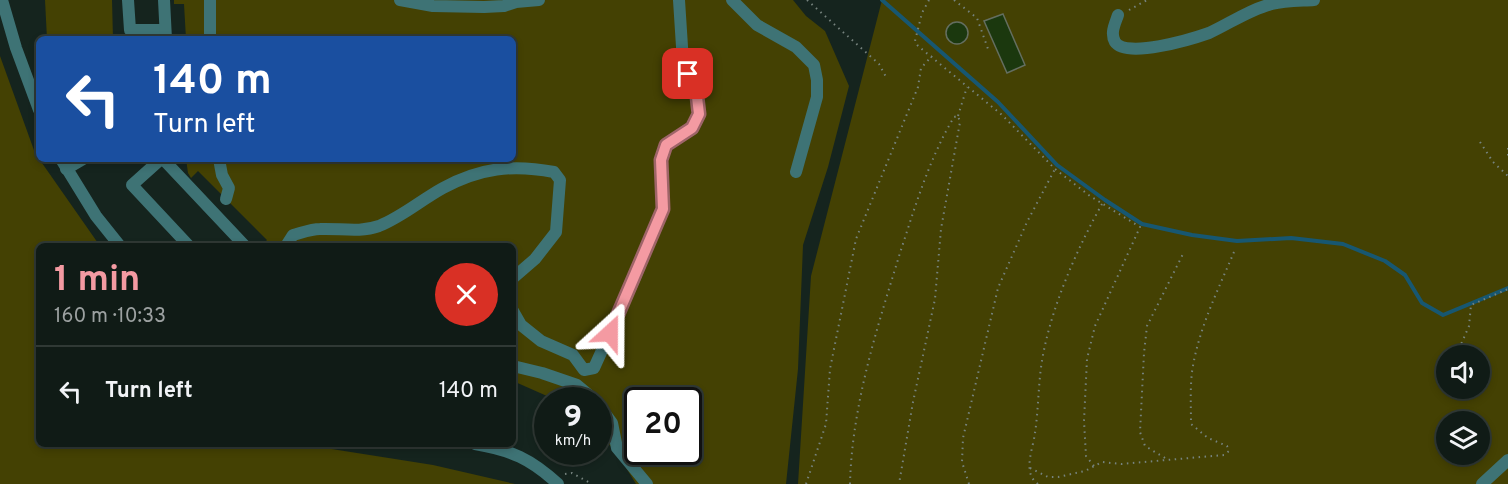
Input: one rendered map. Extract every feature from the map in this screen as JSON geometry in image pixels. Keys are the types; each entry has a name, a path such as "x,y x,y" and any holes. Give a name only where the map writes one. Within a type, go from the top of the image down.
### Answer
{"street":[{"path":"2,0 16,48 36,102"},
{"path":"128,0 129,30 166,34 164,0"},
{"path":"210,0 210,36"},
{"path":"400,0 433,6 484,7 539,0"},
{"path":"516,317 521,326 541,341 573,355 584,370 594,368 663,209 661,160 666,145 692,128 699,114 697,97 683,62 679,0"},
{"path":"732,0 758,25 796,47 814,65 817,97 796,172"},
{"path":"1118,15 1113,29 1114,40 1120,47 1133,49 1152,47 1206,34 1272,4 1314,0"},
{"path":"159,162 132,185 186,243"},
{"path":"165,162 242,243"},
{"path":"220,162 222,175 229,188 226,199"},
{"path":"64,164 96,216 118,243"},
{"path":"288,243 293,235 318,229 360,231 380,225 414,207 442,188 478,172 502,167 554,172 560,180 556,231 535,259 516,275"},
{"path":"516,367 542,373 579,387"},
{"path":"612,423 617,448 647,484"},
{"path":"495,447 519,455 558,484"},
{"path":"1482,484 1508,460"}],"path":[{"path":"807,0 879,64 886,77"},
{"path":"929,0 922,13 915,41 918,46 1002,115 1055,169 1102,204 1140,227 1095,326 1087,359 1084,421 1086,456 1094,466"},
{"path":"954,0 977,18 988,49"},
{"path":"1118,15 1148,0"},
{"path":"806,484 826,424 830,369 856,239 918,87 921,68 932,56"},
{"path":"899,484 913,402 935,299 941,229 960,122 958,116 967,86"},
{"path":"850,484 861,391 885,300 916,204 943,136 954,117 958,116"},
{"path":"1480,142 1493,162 1508,176"},
{"path":"1508,148 1508,158"},
{"path":"969,484 962,462 963,438 998,288 1027,222 1055,169"},
{"path":"1038,484 1029,473 1044,350 1062,290 1102,204"},
{"path":"1167,459 1144,446 1140,432 1144,353 1147,326 1184,252"},
{"path":"1030,468 1048,477 1085,471 1102,462 1121,464 1224,455 1229,451 1227,446 1208,438 1191,424 1191,383 1198,345 1206,319 1234,252"},
{"path":"1461,345 1469,326 1471,305 1508,289"},
{"path":"548,475 572,473 592,484"}],"shaded area":[{"path":"45,0 112,0 113,36 47,36"},
{"path":"174,0 793,0 806,16 825,31 849,86 828,167 803,245 798,369 786,484 636,484 624,465 702,465 702,387 624,387 624,464 612,448 612,387 534,387 534,390 516,382 516,243 264,243 267,240 198,171 191,178 188,173 186,162 516,162 516,36 186,36 184,4 174,4"},
{"path":"882,0 1508,0 1508,484 798,484 811,276"},
{"path":"0,56 36,154 36,162 41,162 98,243 36,243 36,447 319,447 433,465 515,484 0,484"}],"building":[{"path":"1003,14 1025,65 1007,73 984,21"},
{"path":"957,22 965,25 968,33 965,41 957,44 949,41 946,33 949,25"}],"waterway":[{"path":"882,0 998,102 1057,165 1142,224 1192,235 1237,241 1291,238 1343,244 1385,261 1405,275 1422,303 1443,315 1508,288"}],"route":[{"path":"610,333 663,209 661,160 666,145 692,128 699,114 697,97 688,74"}]}
